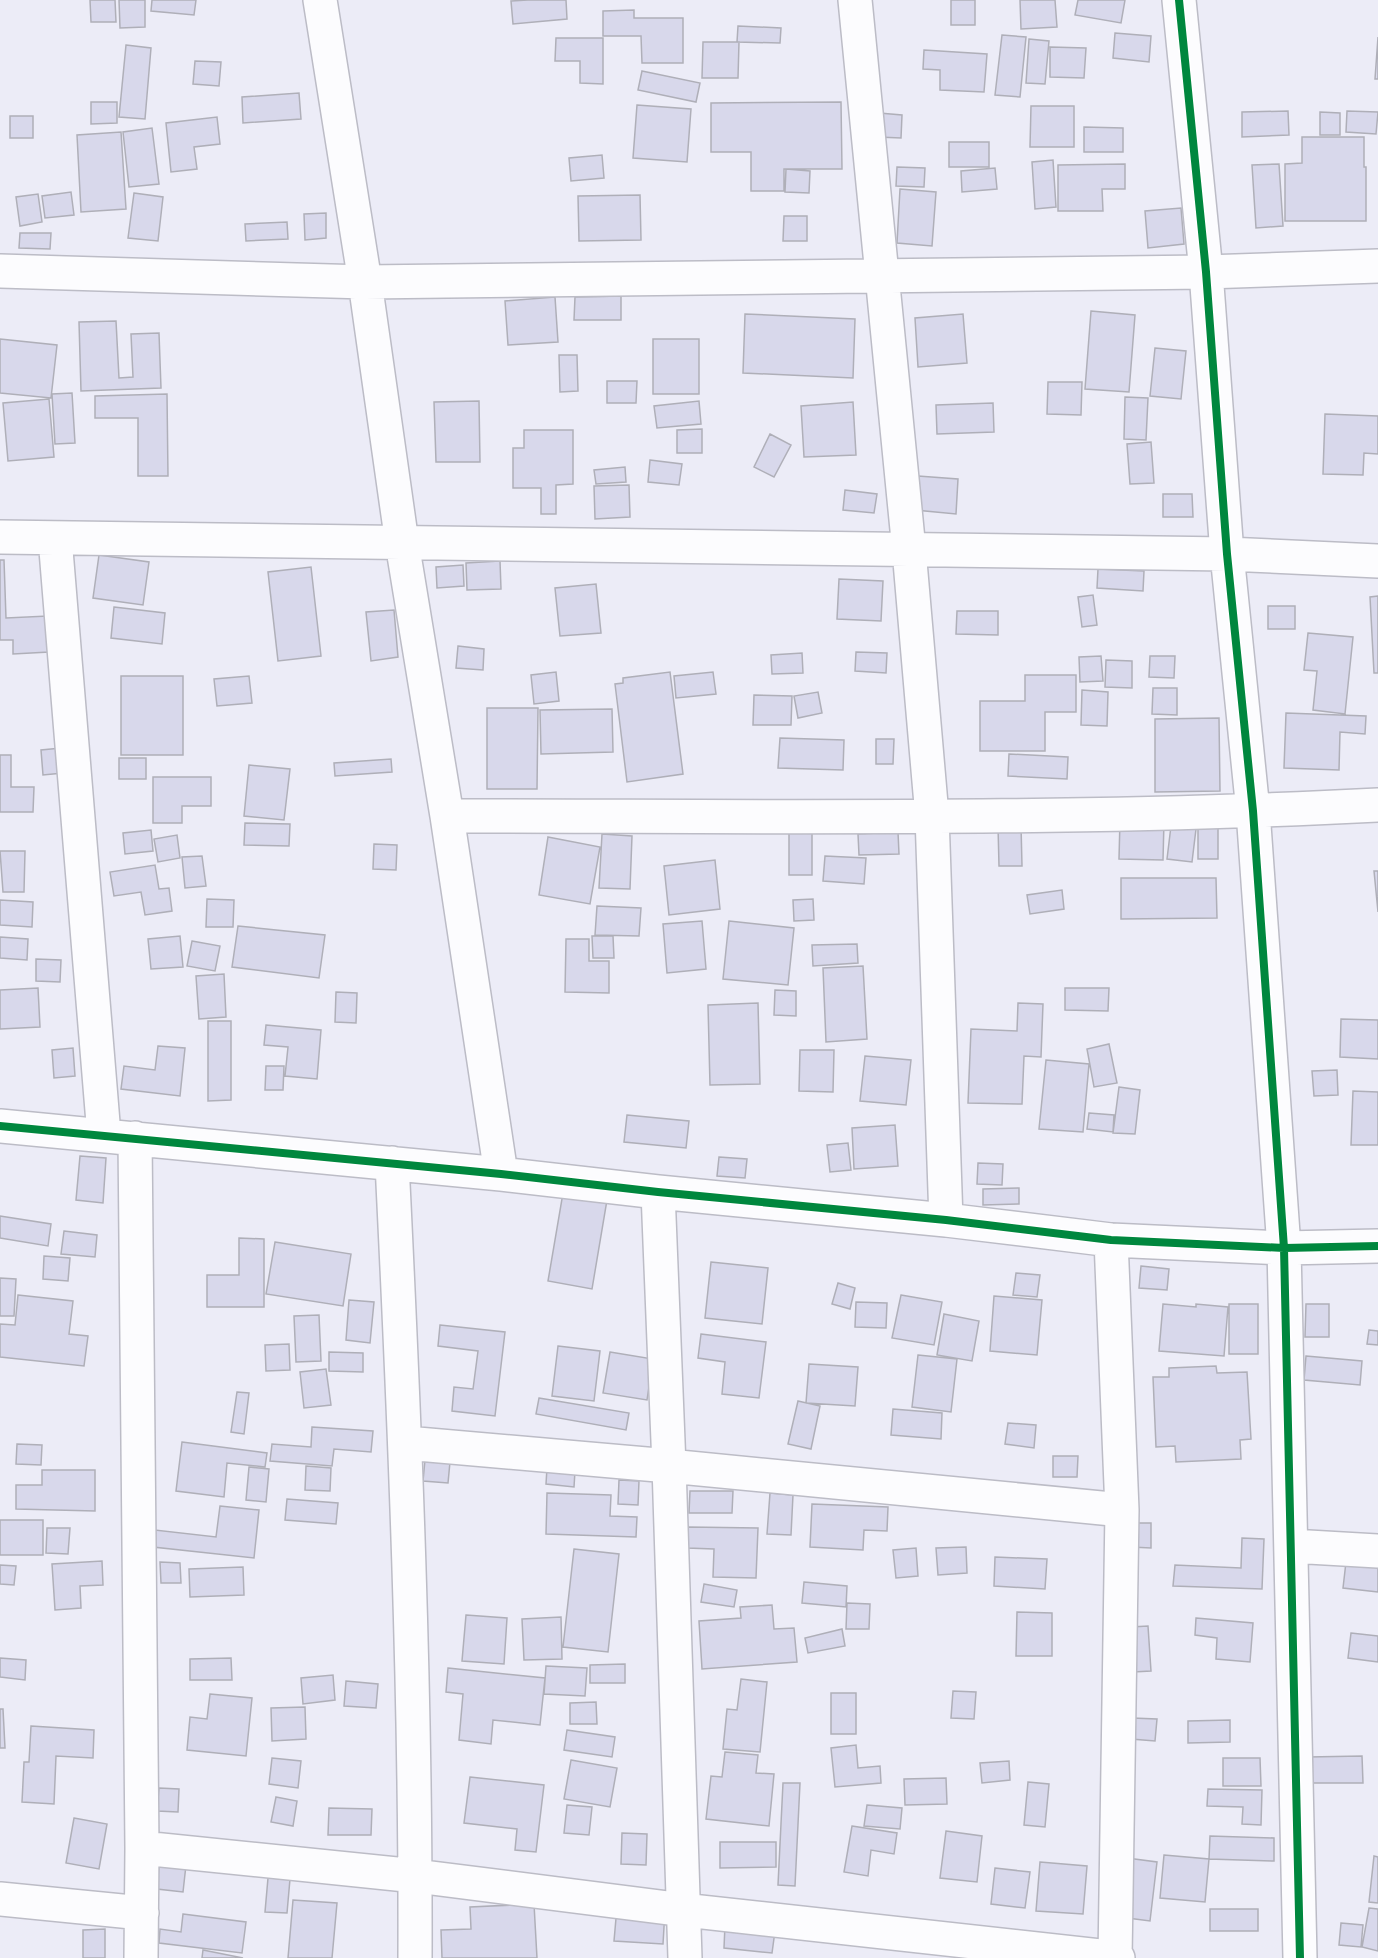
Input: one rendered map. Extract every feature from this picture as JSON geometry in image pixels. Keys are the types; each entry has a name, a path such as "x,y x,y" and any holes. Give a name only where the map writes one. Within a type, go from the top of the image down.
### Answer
{"street":[{"path":"320,0 501,1174"},
{"path":"855,0 909,550 932,816 946,1220"},
{"path":"1179,0 1206,272 1227,554 1253,811 1284,1248 1300,1958"},
{"path":"0,271 365,282 1206,272 1378,266"},
{"path":"0,537 1227,554 1378,561"},
{"path":"55,538 119,1136 142,1848 141,1958"},
{"path":"447,816 932,816 1253,811 1378,805"},
{"path":"0,1126 501,1174 946,1220 1111,1240 1284,1248 1378,1246"},
{"path":"392,1163 406,1443 416,1876 415,1958"},
{"path":"658,1192 685,1958"},
{"path":"142,1848 416,1876 684,1910 1116,1958 1122,1510 1111,1240"},
{"path":"406,1443 1122,1510"},
{"path":"1291,1546 1378,1551"},
{"path":"0,1899 142,1913"}],"building":[{"path":"90,0 115,0 116,22 91,22"},
{"path":"119,0 145,0 145,27 120,28"},
{"path":"152,0 196,0 194,15 151,11"},
{"path":"566,0 567,19 513,24 511,1"},
{"path":"951,0 975,0 975,25 951,25"},
{"path":"1020,0 1055,0 1057,27 1021,29"},
{"path":"1078,0 1125,0 1121,23 1075,15"},
{"path":"634,10 634,18 683,18 683,63 642,63 641,36 603,36 603,11"},
{"path":"738,26 781,28 780,43 737,42"},
{"path":"1115,33 1151,36 1149,62 1113,58"},
{"path":"1002,35 1026,37 1020,97 995,95"},
{"path":"1378,37 1378,79 1375,79"},
{"path":"556,38 603,38 603,84 580,83 580,61 555,61"},
{"path":"1029,39 1049,41 1045,84 1026,83"},
{"path":"703,42 739,42 738,78 702,78"},
{"path":"126,45 151,48 145,119 119,117"},
{"path":"1050,47 1086,48 1084,78 1050,77"},
{"path":"924,50 987,54 984,92 940,90 940,70 923,69"},
{"path":"195,61 221,62 219,86 193,84"},
{"path":"642,71 700,83 696,102 638,90"},
{"path":"299,93 301,119 243,123 242,97"},
{"path":"91,102 117,102 117,123 91,124"},
{"path":"841,102 842,169 784,169 784,191 751,191 751,152 711,152 711,103"},
{"path":"637,105 691,109 687,162 633,158"},
{"path":"1031,106 1074,106 1074,147 1030,147"},
{"path":"1288,111 1289,135 1242,137 1242,112"},
{"path":"1347,111 1378,112 1376,134 1346,132"},
{"path":"1320,112 1340,113 1340,135 1320,135"},
{"path":"879,113 902,115 901,138 878,137"},
{"path":"10,116 33,116 33,138 10,138"},
{"path":"217,117 220,144 194,147 197,169 171,172 166,123"},
{"path":"1084,127 1123,128 1123,152 1084,152"},
{"path":"152,128 159,184 129,187 123,132"},
{"path":"121,132 126,209 81,212 77,135"},
{"path":"1302,137 1364,137 1366,221 1285,221 1285,164 1302,163"},
{"path":"949,142 989,142 989,167 949,167"},
{"path":"602,155 604,178 571,181 569,158"},
{"path":"1053,160 1056,207 1035,209 1032,162"},
{"path":"1125,164 1125,189 1102,189 1103,211 1058,211 1058,165"},
{"path":"1279,164 1283,226 1256,228 1252,165"},
{"path":"897,167 925,168 924,187 896,186"},
{"path":"995,168 997,189 962,192 961,171"},
{"path":"786,169 810,171 809,193 785,192"},
{"path":"900,189 936,192 932,246 897,243"},
{"path":"71,192 74,215 45,218 42,196"},
{"path":"134,193 163,197 158,241 128,238"},
{"path":"38,194 42,222 20,226 16,197"},
{"path":"640,195 641,240 579,241 578,196"},
{"path":"1181,208 1184,244 1148,248 1145,211"},
{"path":"326,213 326,238 305,240 304,214"},
{"path":"784,216 807,216 807,241 783,241"},
{"path":"287,222 288,239 246,241 245,224"},
{"path":"20,233 51,233 50,249 19,248"},
{"path":"621,296 621,320 574,320 575,297"},
{"path":"555,297 558,342 508,345 505,301"},
{"path":"1091,311 1135,315 1129,392 1085,389"},
{"path":"745,314 855,319 853,378 743,373"},
{"path":"963,314 967,363 918,367 915,318"},
{"path":"116,321 119,378 133,377 131,334 159,333 161,388 81,391 79,322"},
{"path":"0,339 57,345 51,398 0,393"},
{"path":"653,339 699,339 699,394 653,394"},
{"path":"1155,348 1186,351 1181,399 1150,396"},
{"path":"559,355 577,355 578,391 560,392"},
{"path":"607,381 637,381 636,403 607,403"},
{"path":"1048,382 1082,382 1081,415 1047,414"},
{"path":"72,393 75,443 55,444 52,394"},
{"path":"167,394 168,476 138,476 138,418 95,418 95,396"},
{"path":"1125,397 1148,398 1146,440 1124,439"},
{"path":"49,399 54,457 8,461 3,403"},
{"path":"479,401 480,462 436,462 434,402"},
{"path":"699,401 701,424 657,428 654,406"},
{"path":"853,402 856,455 804,457 801,406"},
{"path":"993,403 994,432 937,434 936,405"},
{"path":"1325,414 1378,416 1378,454 1364,453 1363,475 1323,474"},
{"path":"702,429 702,453 677,453 677,430"},
{"path":"524,430 573,430 573,484 556,485 556,514 541,514 541,488 513,488 513,448 524,448"},
{"path":"770,434 791,445 774,477 754,467"},
{"path":"1151,442 1154,483 1130,484 1127,444"},
{"path":"650,460 682,464 679,485 648,482"},
{"path":"625,467 626,482 596,484 594,470"},
{"path":"918,476 958,479 956,514 915,510"},
{"path":"629,485 630,517 595,519 594,486"},
{"path":"845,490 877,494 874,513 843,510"},
{"path":"1163,494 1192,494 1193,517 1163,517"},
{"path":"99,555 149,562 143,605 93,598"},
{"path":"0,560 4,560 6,618 48,616 49,652 13,654 13,640 0,640"},
{"path":"500,561 501,589 467,590 466,563"},
{"path":"463,565 464,586 437,588 436,567"},
{"path":"311,567 321,656 278,661 268,572"},
{"path":"1098,569 1144,571 1143,591 1097,588"},
{"path":"839,579 883,581 881,621 837,619"},
{"path":"596,584 601,633 560,636 555,588"},
{"path":"1093,595 1097,625 1082,627 1078,597"},
{"path":"1378,596 1378,673 1374,673 1370,597"},
{"path":"1268,606 1295,606 1295,629 1268,629"},
{"path":"114,607 165,613 162,644 111,638"},
{"path":"394,610 398,657 371,661 366,612"},
{"path":"957,611 998,611 998,635 956,634"},
{"path":"1308,633 1353,637 1345,714 1313,710 1317,671 1304,670"},
{"path":"458,646 484,649 483,670 456,668"},
{"path":"856,652 887,653 886,673 855,671"},
{"path":"802,653 803,673 772,674 771,655"},
{"path":"1101,656 1103,681 1080,682 1079,657"},
{"path":"1150,656 1175,656 1174,678 1149,677"},
{"path":"1106,660 1132,661 1132,688 1105,687"},
{"path":"556,672 559,701 534,704 531,675"},
{"path":"670,672 683,774 627,782 615,684 623,683 623,678"},
{"path":"713,672 716,694 676,698 674,676"},
{"path":"1025,675 1076,675 1076,712 1045,712 1045,751 980,751 980,701 1025,701"},
{"path":"121,676 183,676 183,755 121,755"},
{"path":"249,676 252,703 217,706 214,679"},
{"path":"1153,688 1177,688 1177,715 1152,714"},
{"path":"1082,690 1108,692 1107,726 1081,725"},
{"path":"818,692 822,713 798,718 794,696"},
{"path":"754,695 792,696 791,725 753,725"},
{"path":"487,708 538,708 537,789 487,789"},
{"path":"612,709 613,752 541,754 540,710"},
{"path":"1286,713 1366,716 1365,734 1340,732 1339,770 1284,768"},
{"path":"1219,718 1220,791 1155,792 1155,719"},
{"path":"780,738 844,740 843,770 778,768"},
{"path":"876,739 894,739 893,764 876,764"},
{"path":"61,748 63,773 43,775 41,750"},
{"path":"1009,754 1068,757 1067,779 1008,776"},
{"path":"0,755 11,755 11,787 34,787 33,812 0,812"},
{"path":"119,758 146,758 146,779 119,779"},
{"path":"391,759 392,772 335,776 334,763"},
{"path":"249,765 290,769 284,820 244,816"},
{"path":"153,777 211,777 211,806 182,806 182,823 153,823"},
{"path":"1198,819 1218,819 1218,859 1198,859"},
{"path":"1120,820 1164,821 1163,860 1119,859"},
{"path":"245,823 290,824 289,846 244,845"},
{"path":"1021,825 1022,866 999,866 998,826"},
{"path":"1171,826 1196,829 1192,862 1167,859"},
{"path":"789,829 812,829 812,875 789,875"},
{"path":"151,830 153,851 125,854 123,833"},
{"path":"898,832 899,854 859,855 858,834"},
{"path":"602,834 632,836 630,889 599,888"},
{"path":"177,835 180,858 158,862 154,839"},
{"path":"548,837 600,847 590,904 539,895"},
{"path":"374,844 397,845 396,870 373,869"},
{"path":"0,851 25,851 24,892 3,892"},
{"path":"202,856 206,886 185,888 182,857"},
{"path":"825,856 866,858 864,884 823,881"},
{"path":"715,860 720,909 669,915 664,866"},
{"path":"155,865 159,889 169,888 172,911 145,915 141,892 114,896 110,872"},
{"path":"1374,871 1378,871 1378,912"},
{"path":"1121,878 1216,878 1217,918 1121,919"},
{"path":"1062,890 1064,909 1030,914 1027,895"},
{"path":"207,899 234,900 233,927 206,927"},
{"path":"813,899 814,920 794,921 793,900"},
{"path":"0,900 33,902 32,927 0,925"},
{"path":"597,906 641,908 639,936 595,935"},
{"path":"702,921 706,969 667,973 663,924"},
{"path":"729,921 794,928 788,985 723,979"},
{"path":"238,926 325,935 319,978 232,967"},
{"path":"180,936 183,967 151,969 148,939"},
{"path":"592,936 613,936 614,958 593,958"},
{"path":"0,937 28,939 27,960 0,958"},
{"path":"566,939 589,939 589,961 609,961 609,993 565,992"},
{"path":"192,941 220,946 215,971 187,966"},
{"path":"857,944 858,963 813,966 812,945"},
{"path":"36,959 61,960 60,982 36,981"},
{"path":"863,966 867,1039 826,1042 823,968"},
{"path":"224,974 226,1017 199,1019 196,976"},
{"path":"38,988 40,1027 0,1029 0,990"},
{"path":"1065,988 1109,988 1108,1011 1065,1010"},
{"path":"775,990 796,991 796,1016 774,1015"},
{"path":"336,992 357,993 356,1023 335,1022"},
{"path":"758,1003 760,1084 710,1085 708,1005"},
{"path":"1018,1003 1043,1004 1041,1057 1024,1056 1022,1104 968,1103 971,1029 1017,1031"},
{"path":"1341,1019 1378,1020 1378,1059 1340,1057"},
{"path":"208,1021 231,1021 231,1100 208,1101"},
{"path":"266,1025 321,1030 317,1079 285,1076 288,1047 264,1045"},
{"path":"1109,1044 1117,1083 1094,1087 1087,1049"},
{"path":"158,1046 185,1048 180,1096 121,1089 124,1066 155,1070"},
{"path":"73,1048 75,1076 54,1078 52,1050"},
{"path":"800,1050 834,1050 833,1092 799,1091"},
{"path":"865,1056 911,1060 906,1105 860,1101"},
{"path":"1046,1060 1089,1064 1083,1132 1039,1129"},
{"path":"266,1066 284,1066 283,1090 265,1090"},
{"path":"1337,1070 1338,1095 1314,1096 1312,1071"},
{"path":"1119,1087 1140,1090 1135,1134 1113,1133"},
{"path":"1353,1091 1378,1092 1378,1145 1351,1145"},
{"path":"1089,1113 1114,1115 1113,1132 1087,1129"},
{"path":"627,1115 689,1121 686,1148 624,1142"},
{"path":"895,1125 898,1166 854,1169 852,1128"},
{"path":"848,1143 851,1170 830,1172 827,1145"},
{"path":"80,1156 106,1158 103,1203 76,1200"},
{"path":"719,1157 747,1159 745,1178 717,1176"},
{"path":"978,1163 1003,1164 1002,1185 977,1184"},
{"path":"564,1187 608,1194 592,1289 548,1281"},
{"path":"1019,1188 1019,1204 983,1205 983,1189"},
{"path":"0,1216 51,1224 48,1246 0,1238"},
{"path":"64,1231 97,1235 95,1257 61,1254"},
{"path":"239,1238 264,1239 264,1307 207,1307 207,1275 239,1275"},
{"path":"275,1242 351,1254 343,1306 266,1294"},
{"path":"44,1256 70,1258 68,1281 43,1279"},
{"path":"711,1262 768,1268 762,1324 705,1318"},
{"path":"1141,1266 1169,1269 1167,1290 1139,1288"},
{"path":"1016,1273 1040,1275 1037,1297 1013,1295"},
{"path":"0,1278 16,1279 14,1316 0,1316"},
{"path":"838,1283 855,1288 850,1309 832,1304"},
{"path":"18,1295 73,1301 69,1334 88,1336 84,1366 0,1357 0,1324 15,1325"},
{"path":"901,1295 942,1302 934,1345 892,1338"},
{"path":"994,1296 1042,1300 1037,1355 990,1351"},
{"path":"349,1300 374,1302 370,1343 346,1340"},
{"path":"856,1302 887,1303 886,1328 855,1327"},
{"path":"1163,1304 1228,1307 1224,1356 1159,1351"},
{"path":"1229,1304 1258,1304 1258,1354 1229,1354"},
{"path":"1306,1304 1329,1304 1329,1337 1305,1337"},
{"path":"944,1314 979,1321 972,1361 937,1355"},
{"path":"319,1315 321,1361 296,1362 294,1316"},
{"path":"440,1325 505,1332 495,1416 452,1411 454,1387 473,1389 478,1351 438,1346"},
{"path":"1369,1330 1378,1331 1378,1345 1367,1344"},
{"path":"701,1334 766,1342 759,1398 722,1394 725,1362 698,1358"},
{"path":"289,1344 290,1370 266,1371 265,1345"},
{"path":"558,1346 600,1351 594,1401 552,1396"},
{"path":"329,1352 363,1353 363,1372 329,1371"},
{"path":"610,1352 653,1359 647,1400 603,1393"},
{"path":"918,1355 957,1359 951,1412 912,1407"},
{"path":"1306,1356 1362,1361 1360,1385 1304,1380"},
{"path":"809,1364 858,1367 855,1406 806,1403"},
{"path":"1216,1366 1217,1373 1247,1372 1251,1439 1240,1440 1241,1459 1176,1462 1175,1446 1156,1447 1153,1377 1169,1377 1169,1368"},
{"path":"326,1369 331,1405 304,1408 300,1372"},
{"path":"237,1392 249,1393 244,1434 231,1432"},
{"path":"539,1398 629,1413 626,1430 536,1414"},
{"path":"798,1401 820,1406 811,1449 788,1444"},
{"path":"893,1409 942,1413 941,1439 891,1435"},
{"path":"1008,1423 1036,1425 1034,1448 1005,1444"},
{"path":"312,1427 373,1431 371,1452 334,1449 332,1466 270,1461 272,1444 311,1447"},
{"path":"182,1442 267,1453 265,1467 227,1463 224,1497 176,1491"},
{"path":"17,1444 42,1445 41,1465 16,1464"},
{"path":"1053,1456 1078,1456 1077,1477 1053,1477"},
{"path":"425,1460 450,1462 448,1483 423,1481"},
{"path":"306,1466 331,1468 330,1491 305,1490"},
{"path":"249,1467 269,1469 266,1502 246,1500"},
{"path":"547,1468 575,1471 574,1487 546,1484"},
{"path":"42,1470 95,1470 95,1511 16,1509 16,1485 42,1485"},
{"path":"619,1480 639,1481 638,1505 618,1504"},
{"path":"690,1491 733,1491 732,1513 689,1513"},
{"path":"547,1493 611,1495 610,1516 637,1517 636,1537 546,1534"},
{"path":"770,1493 793,1495 791,1535 767,1534"},
{"path":"287,1499 338,1503 336,1524 285,1520"},
{"path":"812,1504 888,1507 887,1531 864,1530 863,1550 810,1547"},
{"path":"220,1506 259,1510 254,1558 153,1547 155,1530 216,1537"},
{"path":"0,1520 43,1520 43,1555 0,1555"},
{"path":"1131,1523 1151,1523 1151,1548 1131,1547"},
{"path":"688,1527 758,1528 756,1578 713,1577 714,1549 687,1548"},
{"path":"47,1528 70,1528 68,1554 46,1553"},
{"path":"1242,1538 1264,1539 1262,1589 1173,1586 1175,1565 1241,1568"},
{"path":"966,1547 967,1573 938,1575 936,1548"},
{"path":"916,1548 918,1576 896,1578 893,1550"},
{"path":"574,1549 619,1554 608,1652 563,1647"},
{"path":"995,1557 1047,1559 1045,1589 994,1586"},
{"path":"102,1561 103,1585 80,1586 81,1608 55,1610 52,1564"},
{"path":"160,1562 180,1563 181,1583 161,1583"},
{"path":"1346,1562 1378,1566 1378,1592 1343,1588"},
{"path":"0,1565 16,1566 14,1585 0,1584"},
{"path":"243,1567 244,1595 190,1597 189,1569"},
{"path":"804,1582 847,1586 846,1607 802,1603"},
{"path":"704,1584 737,1590 734,1607 701,1602"},
{"path":"847,1603 870,1604 869,1629 846,1629"},
{"path":"772,1605 774,1629 794,1628 797,1662 702,1669 699,1621 741,1618 740,1607"},
{"path":"1017,1612 1052,1613 1052,1656 1016,1656"},
{"path":"466,1615 507,1618 504,1664 462,1661"},
{"path":"561,1617 562,1659 524,1660 522,1619"},
{"path":"1196,1618 1253,1623 1250,1662 1216,1659 1217,1638 1195,1635"},
{"path":"1148,1626 1151,1671 1133,1672 1131,1627"},
{"path":"842,1629 845,1646 808,1653 805,1638"},
{"path":"1351,1633 1378,1636 1378,1662 1348,1658"},
{"path":"0,1658 26,1660 25,1680 0,1677"},
{"path":"231,1658 232,1680 190,1680 190,1659"},
{"path":"625,1664 625,1683 590,1683 590,1665"},
{"path":"546,1666 587,1668 585,1696 544,1694"},
{"path":"448,1668 545,1678 540,1725 493,1720 491,1744 459,1740 463,1694 446,1692"},
{"path":"333,1675 335,1700 303,1704 301,1678"},
{"path":"741,1679 767,1682 760,1752 723,1749 727,1709 737,1710"},
{"path":"346,1681 378,1684 376,1708 344,1706"},
{"path":"953,1691 976,1692 974,1719 951,1718"},
{"path":"831,1693 856,1693 856,1734 831,1734"},
{"path":"210,1694 252,1698 246,1756 187,1750 190,1717 207,1719"},
{"path":"596,1702 597,1724 570,1724 570,1703"},
{"path":"305,1707 306,1739 272,1741 271,1708"},
{"path":"0,1709 3,1709 5,1748 0,1748"},
{"path":"1132,1718 1157,1719 1155,1741 1131,1739"},
{"path":"1230,1720 1230,1742 1188,1743 1188,1721"},
{"path":"31,1726 94,1730 93,1758 56,1756 54,1804 22,1802 24,1762 29,1762"},
{"path":"567,1730 615,1737 612,1757 564,1750"},
{"path":"856,1745 858,1768 880,1766 881,1783 835,1787 831,1748"},
{"path":"725,1752 758,1755 756,1773 774,1774 769,1826 706,1819 711,1776 722,1777"},
{"path":"1362,1756 1363,1783 1308,1783 1308,1757"},
{"path":"272,1758 301,1761 298,1788 269,1784"},
{"path":"1223,1758 1260,1758 1261,1786 1223,1786"},
{"path":"571,1760 617,1768 610,1807 564,1799"},
{"path":"1009,1761 1010,1780 982,1783 980,1763"},
{"path":"470,1777 544,1785 536,1852 515,1850 517,1829 464,1823"},
{"path":"946,1778 947,1804 905,1805 904,1779"},
{"path":"1028,1782 1049,1784 1045,1827 1024,1825"},
{"path":"783,1783 800,1783 795,1886 778,1885"},
{"path":"159,1788 179,1789 178,1812 157,1811"},
{"path":"1208,1789 1262,1790 1261,1825 1242,1824 1243,1807 1207,1806"},
{"path":"276,1797 297,1801 293,1826 271,1822"},
{"path":"567,1805 592,1807 589,1835 564,1833"},
{"path":"867,1805 902,1808 900,1829 864,1826"},
{"path":"329,1808 372,1809 371,1835 328,1835"},
{"path":"74,1818 107,1824 99,1869 66,1863"},
{"path":"852,1826 897,1833 894,1854 871,1850 868,1876 844,1872"},
{"path":"946,1831 982,1836 977,1882 940,1878"},
{"path":"622,1833 647,1834 646,1865 621,1864"},
{"path":"1210,1836 1274,1838 1274,1861 1209,1859"},
{"path":"720,1842 776,1842 776,1867 720,1868"},
{"path":"160,1853 187,1856 183,1892 157,1889"},
{"path":"1164,1855 1209,1859 1205,1902 1160,1898"},
{"path":"1374,1856 1378,1857 1378,1903 1369,1902"},
{"path":"1127,1858 1157,1862 1150,1921 1120,1917"},
{"path":"1040,1862 1087,1866 1083,1914 1036,1911"},
{"path":"995,1868 1030,1872 1025,1908 991,1904"},
{"path":"268,1878 290,1879 287,1913 265,1912"},
{"path":"293,1900 337,1903 332,1958 288,1958"},
{"path":"534,1904 537,1958 442,1958 441,1930 471,1929 470,1907"},
{"path":"617,1907 665,1910 663,1944 614,1941"},
{"path":"1369,1908 1378,1909 1378,1951 1362,1947"},
{"path":"1210,1909 1258,1909 1258,1931 1210,1931"},
{"path":"183,1914 246,1922 242,1953 159,1943 160,1929 181,1932"},
{"path":"1341,1923 1363,1925 1361,1947 1339,1945"},
{"path":"725,1925 775,1931 772,1953 724,1948"},
{"path":"105,1929 105,1958 83,1958 83,1930"},
{"path":"203,1950 243,1958 202,1958"}],"cycle path":[{"path":"1179,0 1206,272 1227,554 1253,811 1284,1248 1300,1958"},
{"path":"0,1126 501,1174 946,1220 1111,1240 1284,1248 1378,1246"}]}
